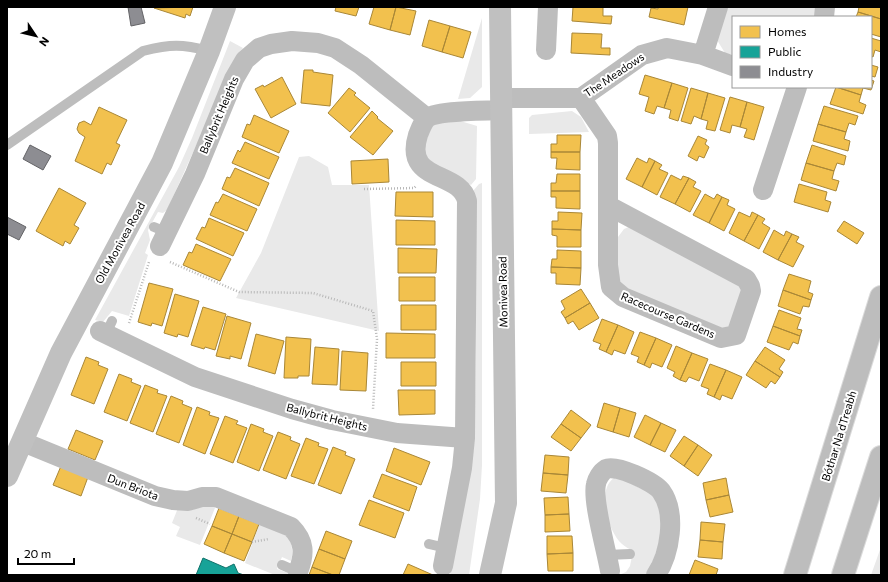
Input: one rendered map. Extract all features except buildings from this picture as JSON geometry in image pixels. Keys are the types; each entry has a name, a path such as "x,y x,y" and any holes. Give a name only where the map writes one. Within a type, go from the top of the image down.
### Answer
{"highway":[{"name":"Bóthar Na dTreabh","path":"795,575 881,297"},
{"path":"843,575 881,457"}],"main road":[{"name":"Old Monivea Road","path":"7,476 74,328 162,163 226,7"},
{"name":"Monivea Road","path":"491,574 506,503 500,7"}],"street":[{"path":"546,50 548,7"},
{"path":"703,55 718,7"},
{"name":"Ballybrit Heights","path":"158,240 198,167 234,78 245,60 259,48 271,44 292,41 318,44 335,48 356,62 427,118"},
{"name":"The Meadows","path":"501,104 581,98 633,61 650,52 672,48 703,55 732,66"},
{"path":"761,183 793,88"},
{"name":"Racecourse Gardens","path":"581,98 607,136 609,281 614,291 623,297 721,338 730,337 737,333 751,291 746,279 609,206"},
{"path":"439,553 462,468 465,438 467,201 466,197 459,188 430,174 422,166 416,153 421,127 427,118 443,113 501,104"},
{"name":"Ballybrit Heights","path":"110,332 195,377 242,394 332,420 371,428 411,435 465,438"},
{"name":"Dun Briota","path":"22,442 155,496 173,500 188,501 202,497 216,497 291,527 299,537 303,548 303,554 290,569"},
{"path":"609,563 595,491 599,476 606,469 611,468 621,470 652,483 661,490 666,500 670,524 669,542 661,568 656,575"}],"lane":[{"path":"7,145 143,51 159,47 185,45 209,51"},
{"path":"609,563 630,554"}],"path":[{"path":"364,189 414,188 430,174"},
{"path":"110,332 129,325 158,240 239,292 313,293 373,311 377,339 371,428"}],"shaded area":[{"path":"728,7 818,7 816,16 732,16 732,55 725,53 717,40"},
{"path":"482,18 482,87 470,98 458,99"},
{"path":"230,41 243,48 237,55 167,210 163,213 158,212 148,230 150,240 145,253 148,255 129,316 112,311 103,322 95,320 179,167"},
{"path":"572,111 581,117 589,132 529,134 529,118 532,115"},
{"path":"457,120 477,126 476,179 471,185 441,169 426,157 425,145 432,123"},
{"path":"309,156 328,167 332,185 369,185 379,331 236,298 261,253 299,157"},
{"path":"482,183 482,465 480,499 469,575 450,575 474,447 476,354 476,203 473,191 479,184"},
{"path":"631,226 743,286 732,326 725,330 626,290 618,282 618,237 624,229"},
{"path":"614,478 624,480 649,492 659,504 662,524 661,535 655,556 647,575 619,575 626,572 630,566 633,551 623,545 617,538 612,530 606,511 606,492 609,484"},
{"path":"217,503 200,545 176,536 180,527 172,523 178,508"},
{"path":"261,520 275,525 288,535 292,548 291,561 282,557 277,569 294,575 275,575 245,563"},
{"path":"881,547 881,575 871,575"}]}
